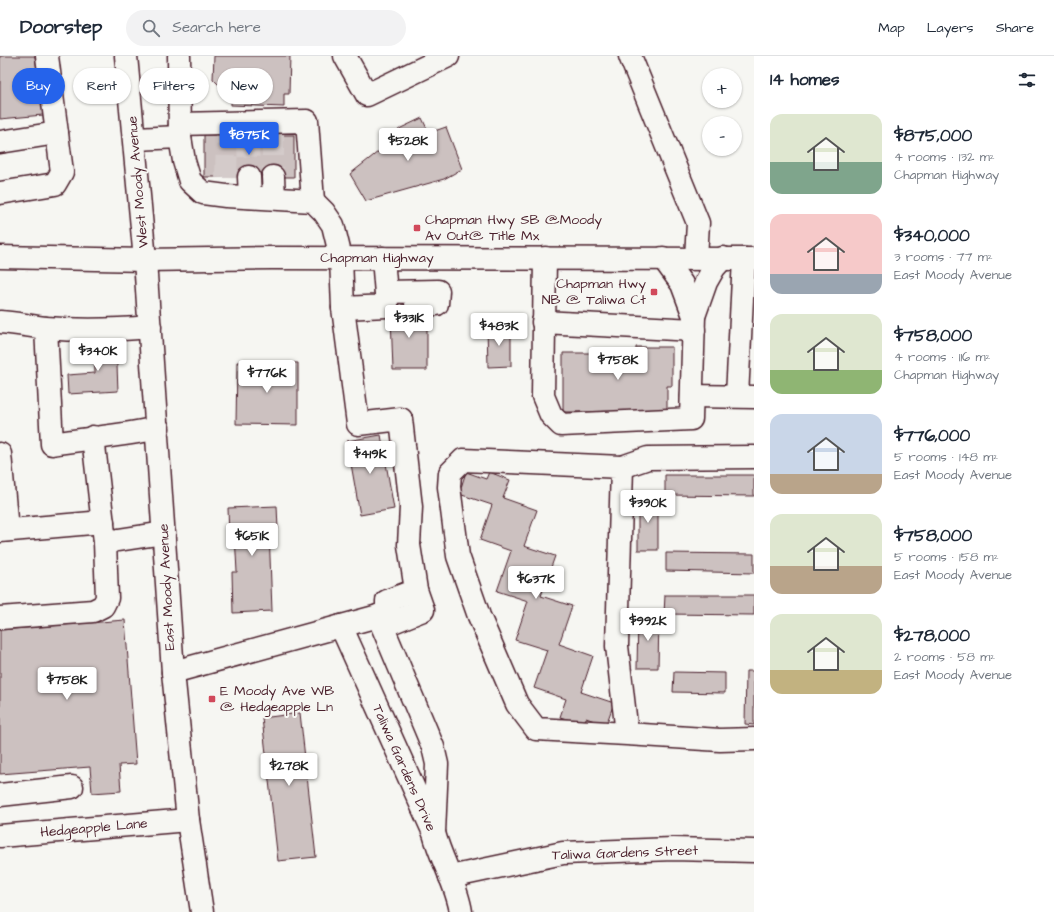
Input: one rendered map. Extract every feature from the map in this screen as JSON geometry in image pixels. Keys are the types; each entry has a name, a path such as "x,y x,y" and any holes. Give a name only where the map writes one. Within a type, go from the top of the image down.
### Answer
{"main road":[{"path":"0,193 55,184 62,172 47,56"},
{"name":"West Moody Avenue","path":"126,56 146,260"},
{"path":"179,56 180,131 184,161 190,181 203,193 226,187 274,187 313,201 324,212 332,225 341,258 343,308 358,424 401,419 411,507 409,545 416,590 387,601 383,614 433,747 437,764 434,834"},
{"path":"345,56 367,95 448,56"},
{"path":"630,56 698,223 696,258"},
{"path":"135,139 180,131 272,128 307,121 313,201"},
{"path":"0,142 57,134"},
{"name":"Chapman Highway","path":"0,257 146,260 341,258 740,258"},
{"path":"343,308 398,302 383,258"},
{"path":"545,258 543,396 551,415 561,425 692,419 692,396 694,323 706,282 714,268 740,258 748,298 746,397 692,396"},
{"path":"663,258 682,284 694,323"},
{"name":"East Moody Avenue","path":"146,260 173,672 188,820 202,912"},
{"path":"0,322 19,323 46,328 124,329 150,327"},
{"path":"543,322 694,323"},
{"path":"46,328 52,444 93,437 131,434 158,428"},
{"path":"0,618 93,611 103,606 107,598 104,532 93,437"},
{"path":"0,454 3,531 164,533"},
{"path":"754,457 648,458 622,466 463,460 450,473 449,487 458,556 479,616 517,704 536,729 720,740 754,739"},
{"path":"622,466 617,646 627,734"},
{"path":"173,672 383,614"},
{"name":"Taliwa Gardens Drive","path":"341,626 434,834 438,850 459,899 461,912"},
{"path":"0,795 72,787"},
{"name":"Hedgeapple Lane","path":"0,836 188,820"},
{"name":"Taliwa Gardens Street","path":"450,877 563,853 674,849 754,851"}],"building":[{"path":"0,56 35,56 37,68 12,68 12,104 42,104 43,115 0,119"},
{"path":"214,56 290,56 289,94 284,94 284,107 231,105 273,104 273,68 217,68 217,83 213,79"},
{"path":"422,118 429,133 446,127 462,169 444,179 366,201 350,174 383,148 381,143 401,128"},
{"path":"204,135 294,135 294,177 204,177"},
{"path":"404,299 414,300 420,316 427,317 427,370 393,370 391,316 398,316"},
{"path":"487,327 511,327 511,366 488,367"},
{"path":"116,340 118,391 68,394 67,375 95,373 94,341"},
{"path":"636,347 672,347 672,386 667,386 667,412 563,412 563,353 636,353"},
{"path":"237,362 298,363 298,425 236,424"},
{"path":"381,435 394,509 360,515 347,441"},
{"path":"466,472 486,479 489,472 510,480 503,498 537,510 524,546 555,556 541,596 572,606 559,644 593,656 581,692 614,703 606,725 586,718 584,724 560,717 566,699 534,688 547,650 515,640 528,601 497,591 511,551 480,540 492,505 459,494"},
{"path":"665,475 754,475 754,496 665,495"},
{"path":"638,498 658,498 658,550 638,550"},
{"path":"277,506 278,529 269,530 272,611 233,613 232,572 237,572 235,535 229,536 228,508"},
{"path":"666,553 754,554 754,573 666,571"},
{"path":"665,595 754,595 754,615 664,614"},
{"path":"638,616 659,616 658,668 637,668"},
{"path":"125,620 136,764 119,765 121,791 92,793 90,767 0,774 0,630"},
{"path":"746,671 754,671 754,725 745,724"},
{"path":"674,672 725,673 725,693 673,692"},
{"path":"300,713 316,857 278,861 262,718"}],"tunnel":[{"path":"273,134 273,177"},
{"path":"226,178 227,135"},
{"path":"248,135 249,177"}],"place":[{"name":"Chapman Hwy SB @Moody Av Out@ Title Mx","path":"417,228"},
{"name":"Chapman Hwy NB @ Taliwa Ct","path":"654,292"},
{"name":"E Moody Ave WB @ Hedgeapple Ln","path":"212,699"}]}
